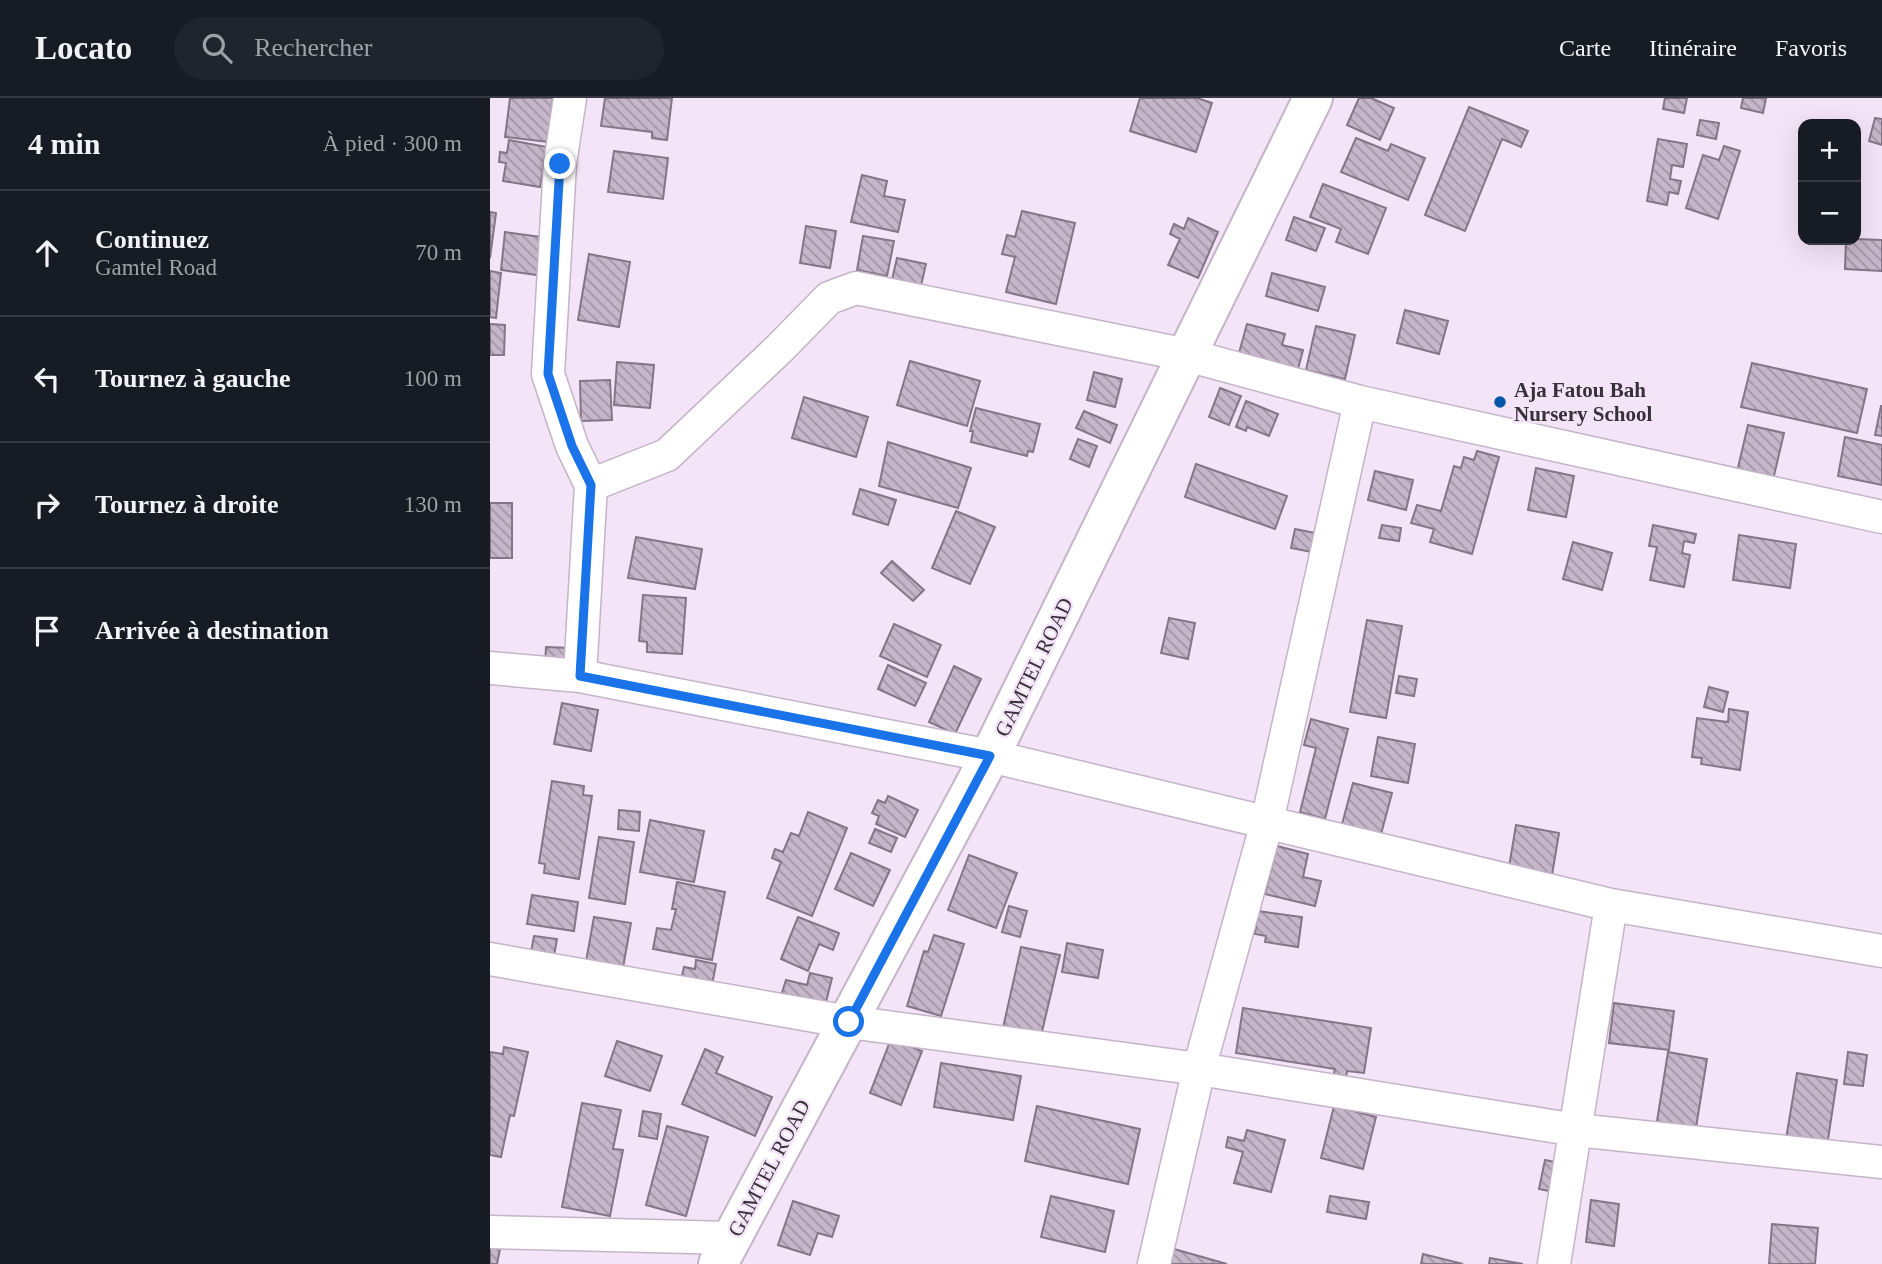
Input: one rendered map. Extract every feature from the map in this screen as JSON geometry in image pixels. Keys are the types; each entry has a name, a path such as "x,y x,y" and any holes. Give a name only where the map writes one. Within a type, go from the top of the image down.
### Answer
{"street":[{"path":"570,98 560,164 548,374 572,446 591,485 580,676"},
{"name":"GAMTEL ROAD","path":"725,1251 990,756 1313,98"},
{"path":"591,485 667,455 829,298 856,288 1187,355 1360,402 1882,517"},
{"path":"1154,1264 1199,1069 1267,822 1360,402"},
{"path":"490,668 580,676 990,756 1611,905 1882,951"},
{"path":"1554,1264 1611,905"},
{"path":"490,959 849,1022 1199,1069 1576,1130 1882,1163"},
{"path":"490,1231 725,1251"}],"building":[{"path":"510,98 553,98 548,142 505,137"},
{"path":"605,98 672,98 667,140 652,138 652,132 601,126"},
{"path":"1140,98 1197,98 1212,103 1196,152 1130,131"},
{"path":"1359,98 1371,98 1394,108 1380,140 1347,125"},
{"path":"1665,98 1687,98 1684,113 1663,109"},
{"path":"1743,98 1766,98 1763,113 1741,108"},
{"path":"1469,107 1528,131 1521,147 1502,139 1465,231 1425,215"},
{"path":"1875,118 1882,119 1882,145 1869,141"},
{"path":"1700,120 1719,123 1716,139 1697,135"},
{"path":"1356,138 1388,151 1391,144 1425,158 1408,200 1341,172"},
{"path":"1658,139 1687,144 1683,167 1672,165 1670,179 1681,181 1678,194 1669,192 1667,205 1647,201"},
{"path":"509,140 547,147 540,187 503,181 506,163 499,162 500,152 507,153"},
{"path":"1724,146 1740,151 1718,219 1686,208 1703,155 1719,160"},
{"path":"614,151 668,158 663,199 608,192"},
{"path":"862,175 887,181 884,196 905,200 898,232 851,222"},
{"path":"1323,184 1386,208 1368,254 1336,242 1341,229 1310,217"},
{"path":"1022,211 1075,223 1056,304 1006,292 1015,257 1002,254 1007,235 1015,237"},
{"path":"490,212 496,213 490,258"},
{"path":"1294,217 1325,228 1316,251 1286,240"},
{"path":"1188,218 1218,232 1198,278 1168,265 1180,239 1170,234 1174,224 1184,229"},
{"path":"806,226 836,231 830,268 800,263"},
{"path":"505,232 549,238 544,276 501,270"},
{"path":"863,236 894,241 887,276 857,270"},
{"path":"1861,239 1882,240 1882,271 1845,269 1846,245 1861,245"},
{"path":"589,254 630,262 619,327 578,320"},
{"path":"897,258 926,264 920,290 891,284"},
{"path":"490,271 501,273 496,318 490,317"},
{"path":"1272,273 1325,287 1318,311 1266,296"},
{"path":"1405,310 1448,321 1439,354 1397,343"},
{"path":"490,324 505,325 504,355 490,355"},
{"path":"1247,324 1285,334 1282,345 1303,350 1298,369 1239,353"},
{"path":"1316,326 1355,335 1345,379 1306,370"},
{"path":"910,361 980,381 967,426 897,405"},
{"path":"617,362 654,365 650,408 614,405"},
{"path":"1752,363 1867,389 1857,433 1741,407"},
{"path":"1094,372 1122,379 1115,407 1087,400"},
{"path":"610,380 612,420 581,421 580,381"},
{"path":"1220,388 1241,396 1229,425 1209,417"},
{"path":"804,397 868,417 856,457 792,438"},
{"path":"1246,401 1278,414 1269,436 1247,427 1246,431 1236,427"},
{"path":"1882,406 1882,436 1875,435"},
{"path":"976,408 1040,424 1033,452 1028,451 1027,456 971,442 973,431 970,431"},
{"path":"1084,411 1117,425 1110,443 1076,428"},
{"path":"1748,425 1784,433 1773,480 1737,472"},
{"path":"1845,437 1882,445 1882,485 1838,476"},
{"path":"1078,439 1097,446 1089,467 1070,459"},
{"path":"888,442 971,468 958,508 879,486"},
{"path":"1477,451 1499,457 1472,554 1430,542 1434,529 1411,523 1417,505 1441,511 1454,466 1461,468 1464,457 1474,460"},
{"path":"1196,464 1287,496 1275,529 1185,497"},
{"path":"1536,468 1574,476 1566,517 1528,510"},
{"path":"1375,471 1413,480 1406,510 1368,500"},
{"path":"860,489 896,500 888,525 853,514"},
{"path":"490,503 512,503 512,558 490,558"},
{"path":"956,511 995,527 970,584 932,568"},
{"path":"1382,525 1401,528 1399,541 1379,538"},
{"path":"1653,525 1696,534 1694,543 1684,541 1682,553 1690,555 1684,587 1650,580 1657,547 1649,546"},
{"path":"1295,529 1315,533 1312,552 1291,548"},
{"path":"1739,535 1796,544 1790,588 1733,580"},
{"path":"636,537 702,549 695,589 628,578"},
{"path":"1573,542 1612,553 1602,590 1563,579"},
{"path":"892,561 924,590 913,601 881,573"},
{"path":"643,595 686,598 682,654 647,652 647,642 639,641"},
{"path":"1169,618 1195,623 1188,659 1161,653"},
{"path":"1367,620 1402,626 1386,718 1350,712"},
{"path":"894,624 941,645 927,677 880,656"},
{"path":"546,647 571,648 570,666 545,665"},
{"path":"888,665 926,683 915,706 878,689"},
{"path":"954,666 981,679 955,734 929,722"},
{"path":"1399,676 1417,679 1414,696 1396,693"},
{"path":"1709,687 1728,692 1723,712 1704,707"},
{"path":"562,703 598,710 591,751 554,744"},
{"path":"1729,709 1748,712 1740,770 1701,764 1702,758 1692,757 1697,718 1728,722"},
{"path":"1311,719 1348,729 1325,819 1300,812 1316,748 1304,745"},
{"path":"1378,737 1415,744 1408,783 1371,776"},
{"path":"552,781 584,786 583,795 592,796 579,879 544,873 545,864 539,863"},
{"path":"1353,783 1392,793 1380,838 1341,828"},
{"path":"888,796 918,810 905,837 876,824 879,816 872,813 878,800 885,803"},
{"path":"619,810 640,812 639,831 618,829"},
{"path":"808,812 847,828 812,916 767,898 781,862 772,858 775,849 783,852 791,833 799,836"},
{"path":"650,820 704,831 694,882 640,872"},
{"path":"1516,825 1559,833 1552,875 1509,867"},
{"path":"875,829 897,838 891,852 869,843"},
{"path":"599,837 634,842 625,904 589,898"},
{"path":"1277,846 1308,854 1303,877 1321,881 1315,906 1265,894"},
{"path":"851,853 890,870 873,906 835,889"},
{"path":"969,855 1017,873 996,928 948,910"},
{"path":"677,882 725,892 712,960 653,949 657,928 671,930 676,909 672,909"},
{"path":"532,895 578,902 574,931 527,924"},
{"path":"1009,906 1027,911 1020,937 1002,932"},
{"path":"1258,911 1302,917 1298,947 1265,942 1266,936 1255,934"},
{"path":"594,917 631,923 622,973 585,967"},
{"path":"798,917 839,933 833,950 819,944 808,971 781,959"},
{"path":"934,935 964,944 941,1016 907,1006 924,951 928,952"},
{"path":"534,936 557,939 554,956 531,952"},
{"path":"1067,943 1103,950 1098,978 1062,972"},
{"path":"1021,947 1060,955 1041,1036 1003,1028"},
{"path":"696,960 716,964 711,990 680,984 684,967 695,969"},
{"path":"810,973 832,978 824,1010 780,999 786,980 807,985"},
{"path":"1614,1003 1674,1011 1669,1050 1609,1043"},
{"path":"1243,1008 1371,1028 1364,1073 1347,1071 1345,1084 1332,1082 1335,1069 1236,1053"},
{"path":"891,1039 922,1051 901,1105 870,1093"},
{"path":"617,1041 662,1056 650,1091 605,1076"},
{"path":"504,1047 528,1052 514,1116 510,1115 501,1157 490,1155 490,1052 503,1054"},
{"path":"705,1049 723,1057 716,1073 772,1097 755,1136 682,1104"},
{"path":"1668,1052 1707,1059 1694,1140 1655,1134"},
{"path":"1848,1052 1867,1055 1863,1086 1844,1084"},
{"path":"941,1063 1021,1076 1013,1120 934,1107"},
{"path":"1797,1073 1837,1080 1827,1146 1786,1139"},
{"path":"582,1103 621,1110 613,1149 623,1150 610,1216 562,1207"},
{"path":"1037,1106 1140,1129 1128,1184 1025,1161"},
{"path":"1334,1106 1376,1117 1363,1169 1321,1158"},
{"path":"643,1111 661,1114 657,1139 639,1136"},
{"path":"667,1126 708,1137 686,1216 646,1205"},
{"path":"1247,1130 1285,1140 1271,1192 1234,1183 1243,1152 1226,1147 1228,1137 1244,1141"},
{"path":"1545,1160 1565,1164 1559,1193 1539,1189"},
{"path":"1051,1196 1114,1211 1105,1252 1041,1237"},
{"path":"1330,1196 1369,1202 1366,1219 1327,1212"},
{"path":"1591,1200 1619,1204 1614,1246 1586,1242"},
{"path":"793,1201 839,1216 832,1237 818,1233 810,1255 778,1245"},
{"path":"1772,1224 1818,1228 1815,1264 1769,1264"},
{"path":"490,1242 501,1244 497,1264 490,1264"},
{"path":"1167,1247 1227,1264 1162,1264"},
{"path":"1423,1254 1463,1264 1421,1264"},
{"path":"1490,1258 1523,1264 1489,1264"}],"place":[{"name":"Aja Fatou Bah Nursery School","path":"1500,402"}],"route":[{"path":"560,164 548,374 572,446 591,485 580,676 990,756 849,1022"}]}
